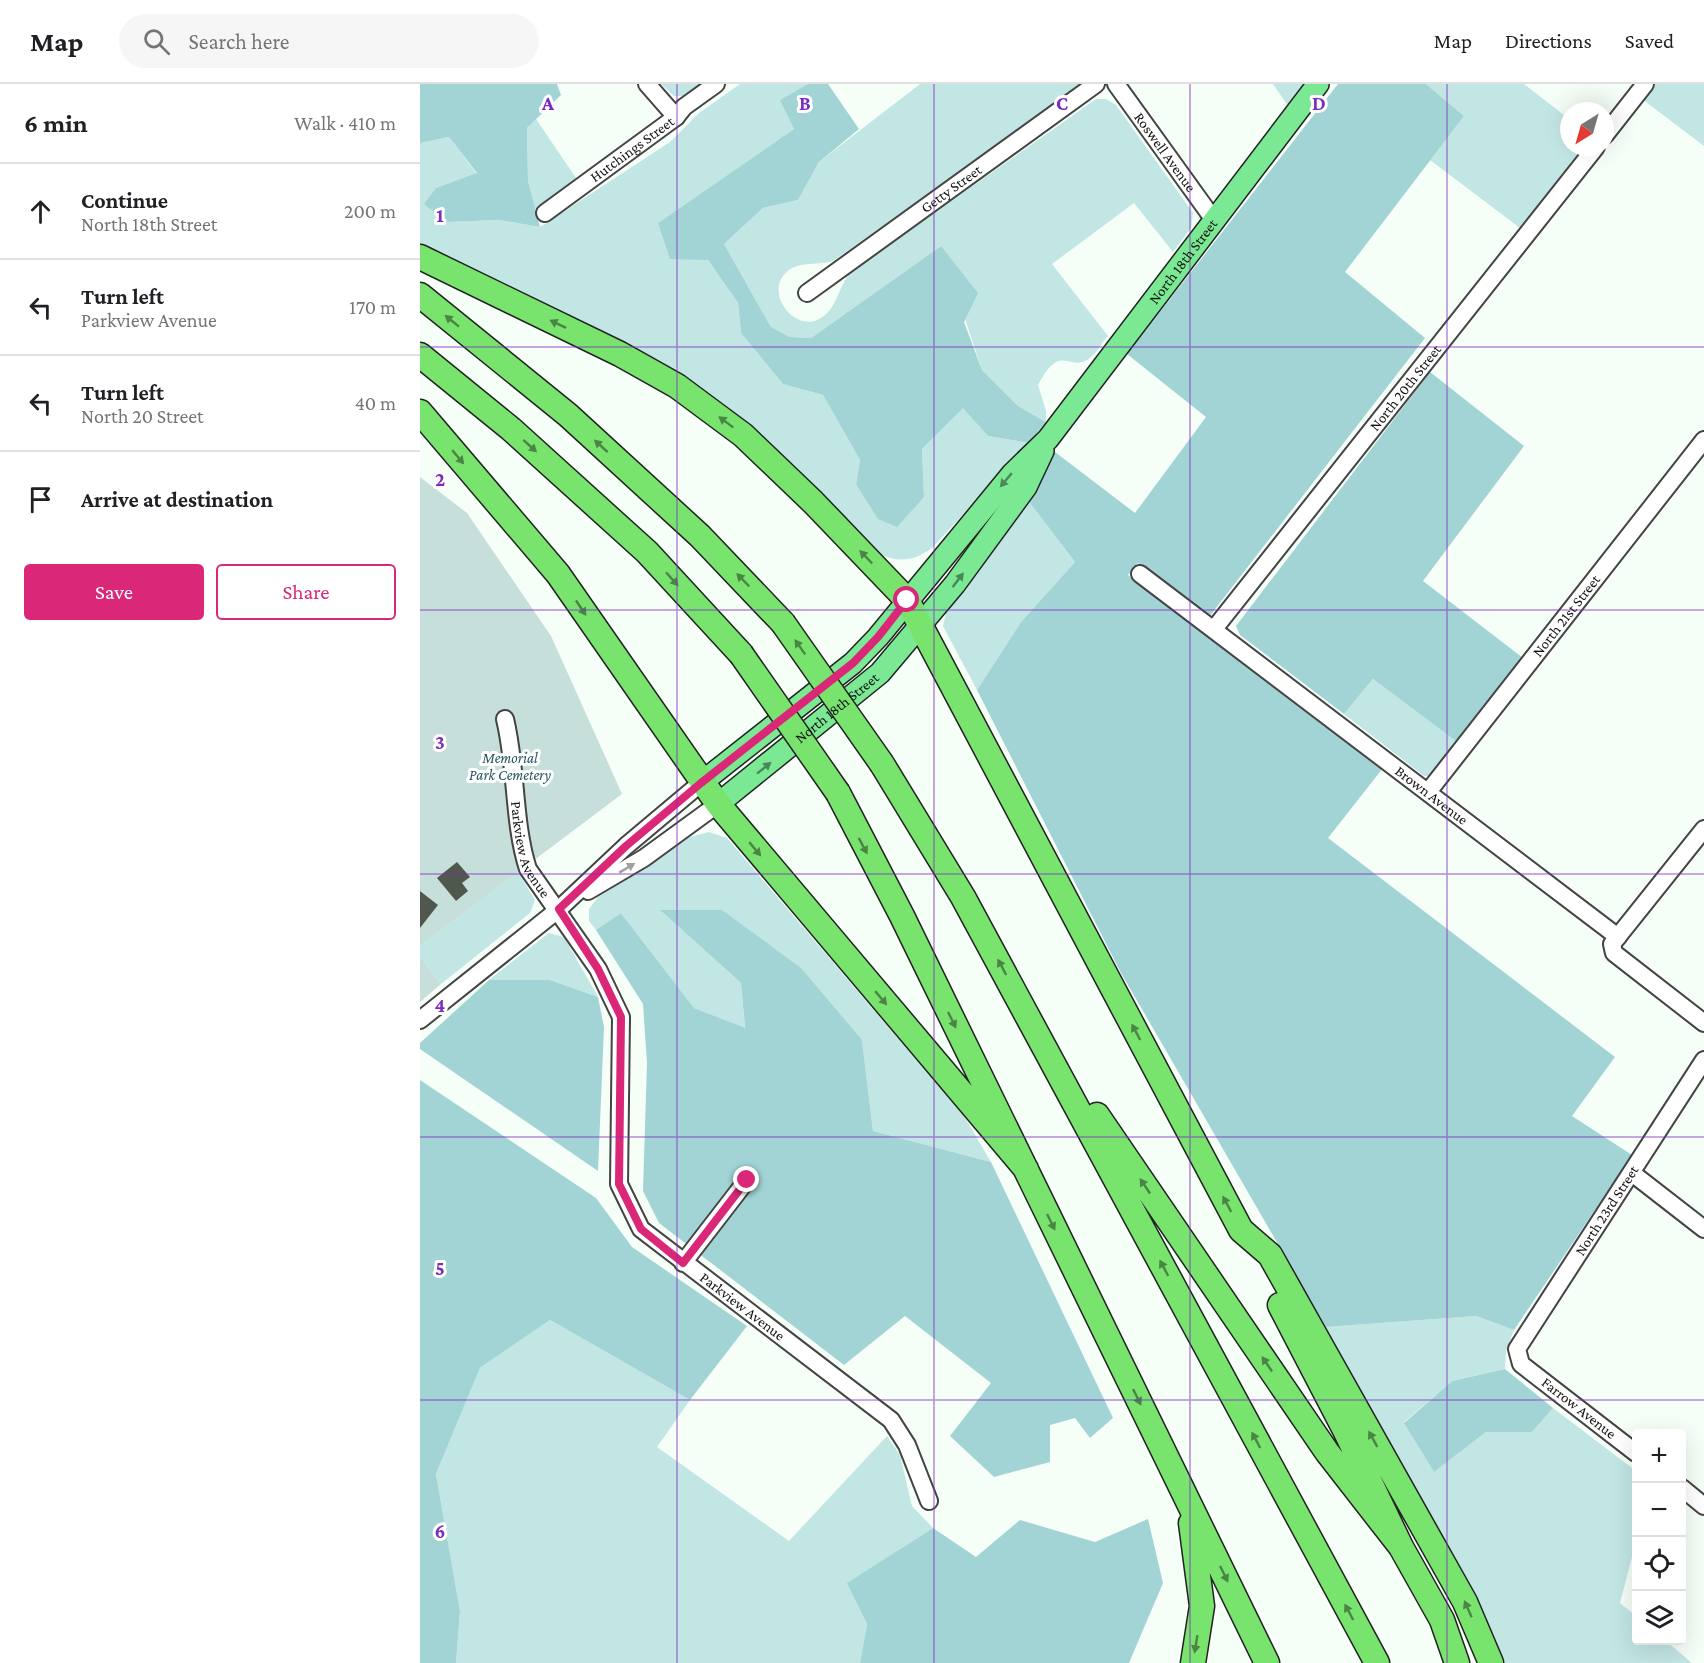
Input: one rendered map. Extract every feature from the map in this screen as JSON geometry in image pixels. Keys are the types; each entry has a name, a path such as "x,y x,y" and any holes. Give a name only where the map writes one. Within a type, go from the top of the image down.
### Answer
{"highway":[{"path":"420,257 620,354 678,386 759,450 813,502 907,600 1346,1432 1401,1547 1442,1620 1457,1663"},
{"path":"420,296 576,423 700,536 783,623 882,764 963,897 1377,1663"},
{"path":"420,355 511,429 647,552 741,654 838,793 1026,1169 1267,1663"},
{"path":"420,412 558,574 701,783 1026,1169"},
{"path":"1023,1007 1327,1452 1401,1547"},
{"path":"1241,1230 1270,1255 1466,1602 1491,1663"},
{"path":"1189,1503 1202,1606 1193,1663"}],"main road":[{"name":"North 18th Street","path":"701,783 853,663 878,637 1012,473 1048,440 1318,84"},
{"name":"North 18th Street","path":"718,804 880,673 922,626 1026,487 1048,440"}],"street":[{"path":"647,84 676,117"},
{"name":"Hutchings Street","path":"545,213 676,117 684,107 716,84"},
{"name":"Getty Street","path":"807,293 1096,84"},
{"name":"Roswell Avenue","path":"1116,84 1214,220"},
{"path":"1614,124 1645,84"},
{"name":"North 20th Street","path":"1214,629 1589,156"},
{"name":"North 21st Street","path":"1428,792 1704,440"},
{"name":"Brown Avenue","path":"1140,574 1618,937"},
{"name":"Parkview Avenue","path":"505,719 513,753 522,850 528,869 559,909 598,969 621,1017 619,1184 641,1229 891,1420 907,1445 929,1501"},
{"name":"North 18th Street","path":"420,1020 559,909 626,846 701,783"},
{"name":"North 18th Street","path":"559,909 644,858 718,804"},
{"path":"1704,829 1699,848 1612,944 1614,953 1704,1023"},
{"name":"North 23rd Street","path":"1521,1364 1517,1349 1704,1060"},
{"path":"1632,1173 1704,1229"},
{"path":"683,1263 747,1180"},
{"name":"Farrow Avenue","path":"1521,1364 1632,1450"},
{"path":"1686,1491 1704,1506"}],"shaded area":[{"path":"420,84 557,84 561,95 527,128 528,181 540,227 499,220 446,222 424,204 436,188 477,173 449,137 420,143"},
{"path":"661,84 701,84 684,96 674,96"},
{"path":"740,84 808,84 781,100 794,129 658,223 708,260 738,303 741,333 783,384 823,395 860,460 856,484 924,498 922,449 963,407 988,436 1029,443 932,548 919,556 894,559 879,554 782,456 420,246 420,143 449,137 477,174 436,188 446,222 499,220 540,227 670,142 699,113"},
{"path":"808,84 828,84 859,129 819,162 798,200 763,208 724,244 771,327 790,337 811,338 941,246 978,293 964,322 982,370 1018,406 1046,422 1029,443 988,436 963,408 922,449 924,497 897,527 878,519 856,484 860,460 823,395 783,384 741,333 738,303 708,260 670,259 658,223 794,129 780,100"},
{"path":"920,84 1083,84 833,261 792,268 783,276 779,286 779,296 783,305 798,319 807,322 824,316 833,305 851,272 1096,99 1106,99 1116,105 1193,213 1191,228 1173,252 1134,203 1052,264 1108,336 1090,358 1076,363 1059,361 1046,372 1038,385 1046,411 1046,422 1018,406 982,370 941,246 811,338 790,337 771,327 724,244 763,208 798,200 819,162"},
{"path":"1273,84 1304,84 1288,106"},
{"path":"1338,84 1426,84 1464,116 1345,272 1425,338 1209,617 1138,563 1128,575 1383,768 1328,838 1615,1057 1572,1116 1632,1155 1514,1330 1476,1316 1326,1327 1121,973 977,690 1021,622 1075,562 1026,498 1055,452 1135,513 1206,417 1127,354"},
{"path":"1426,84 1524,84 1560,112 1560,156 1576,156 1520,228 1430,160 1464,116"},
{"path":"1654,84 1704,84 1704,146 1642,99"},
{"path":"536,119 576,178 535,209 528,181 527,128"},
{"path":"1430,372 1524,446 1423,581 1523,658 1457,742 1373,679 1344,714 1240,635 1236,626"},
{"path":"1026,498 1075,562 1021,622 977,690 943,626 947,608"},
{"path":"1373,679 1457,742 1430,776 1424,776 1344,714"},
{"path":"709,832 727,838 964,1116 991,1162 873,1131 862,1040 660,910 741,983 745,1029 694,1008 621,913 596,930 589,921 589,909 598,897 690,837"},
{"path":"518,872 535,900 530,913 441,984 420,956 420,946"},
{"path":"660,910 722,910 801,968 862,1040 873,1131 991,1162 1113,1418 1090,1438 1075,1418 1050,1425 1050,1462 994,1477 950,1436 991,1383 905,1316 844,1365 659,1223 643,1191 647,1063 643,1004 596,930 621,913 694,1008 745,1028 741,983"},
{"path":"549,933 564,937 598,997 550,980 489,980"},
{"path":"489,980 550,980 598,997 604,1027 598,1171 420,1049 420,1043"},
{"path":"420,1080 596,1198 632,1247 747,1326 690,1400 550,1320 480,1368 436,1474 460,1611 456,1663 420,1663"},
{"path":"1476,1316 1514,1330 1506,1351 1505,1369 1452,1381 1404,1422 1434,1472 1486,1432 1532,1432 1553,1408 1632,1468 1632,1557 1620,1603 1632,1613 1632,1645 1671,1645 1692,1663 1504,1663 1476,1600 1326,1327"},
{"path":"550,1320 690,1400 657,1447 789,1541 887,1436 900,1455 912,1506 933,1528 848,1583 867,1624 860,1663 456,1663 460,1611 436,1474 480,1368"},
{"path":"1505,1369 1553,1408 1532,1432 1486,1432 1434,1472 1404,1423 1452,1381"},
{"path":"1148,1519 1163,1583 1129,1663 860,1663 867,1624 847,1583 933,1528 976,1557 1020,1520 1095,1542"}],"green space":[{"name":"Memorial Park Cemetery","path":"420,477 467,513 551,636 622,794 420,946"},
{"path":"420,956 441,984 420,1002"}],"building":[{"path":"457,862 470,877 462,883 468,891 456,901 437,878"},
{"path":"420,891 438,905 420,928"}],"route":[{"path":"747,1180 683,1263 641,1229 619,1184 621,1017 598,969 559,909 626,846 701,783 853,663 878,637 907,600"}]}
